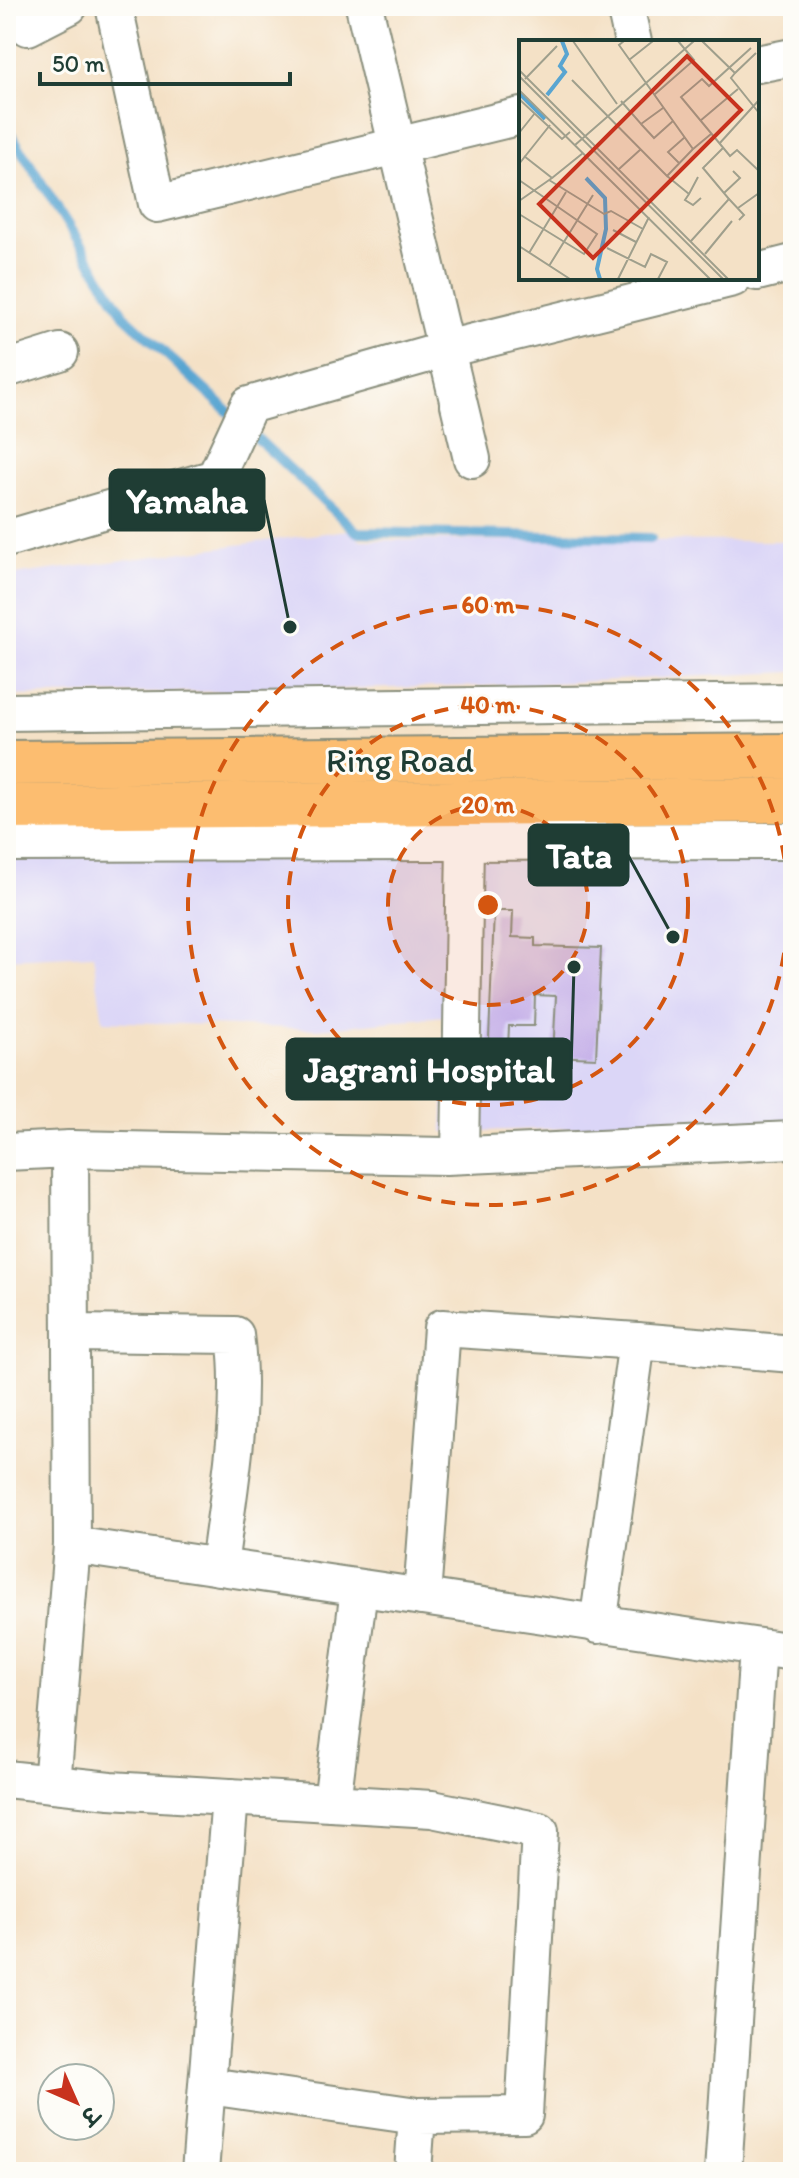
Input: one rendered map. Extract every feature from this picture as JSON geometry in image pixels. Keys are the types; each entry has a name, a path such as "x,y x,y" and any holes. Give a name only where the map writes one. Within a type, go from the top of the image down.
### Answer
{"highway":[{"name":"Ring Road","path":"6,763 793,756"},
{"name":"Ring Road","path":"6,807 793,800"}],"street":[{"path":"28,27 69,6"},
{"path":"114,6 157,204 519,116"},
{"path":"364,6 472,459"},
{"path":"625,6 633,40"},
{"path":"759,64 793,57"},
{"path":"759,272 793,263"},
{"path":"6,539 215,478 249,405 692,283 717,280"},
{"path":"6,369 60,352"},
{"path":"6,712 793,702"},
{"path":"6,843 793,841"},
{"path":"460,1155 465,842"},
{"path":"6,1152 70,1149 460,1155 793,1140"},
{"path":"52,1784 72,1545 70,1149"},
{"path":"422,1597 442,1328 793,1354"},
{"path":"71,1333 235,1335 238,1361 234,1428 219,1567"},
{"path":"598,1625 637,1341"},
{"path":"72,1545 793,1652"},
{"path":"332,1802 359,1589"},
{"path":"723,2172 758,1647"},
{"path":"6,1779 432,1809 540,1831 524,2115 417,2116 209,2086"},
{"path":"200,2172 230,1797"},
{"path":"413,2172 417,2116"}],"shaded area":[{"path":"348,530 361,540 793,541 793,672 484,686 6,696 6,576"},
{"path":"793,847 793,1122 443,1132 444,1016 317,1029 103,1021 93,955 6,959 6,852"}],"building":[{"path":"494,911 513,911 512,937 535,938 535,946 601,948 596,1058 553,1056 556,996 535,995 534,1026 509,1026 506,1091 487,1090"}],"waterway":[{"path":"6,126 124,315 234,417"},
{"path":"246,428 357,532 651,538"}],"place":[{"name":"Yamaha","path":"290,627"},
{"name":"Tata","path":"673,937"},
{"name":"Jagrani Hospital","path":"574,967"}]}
